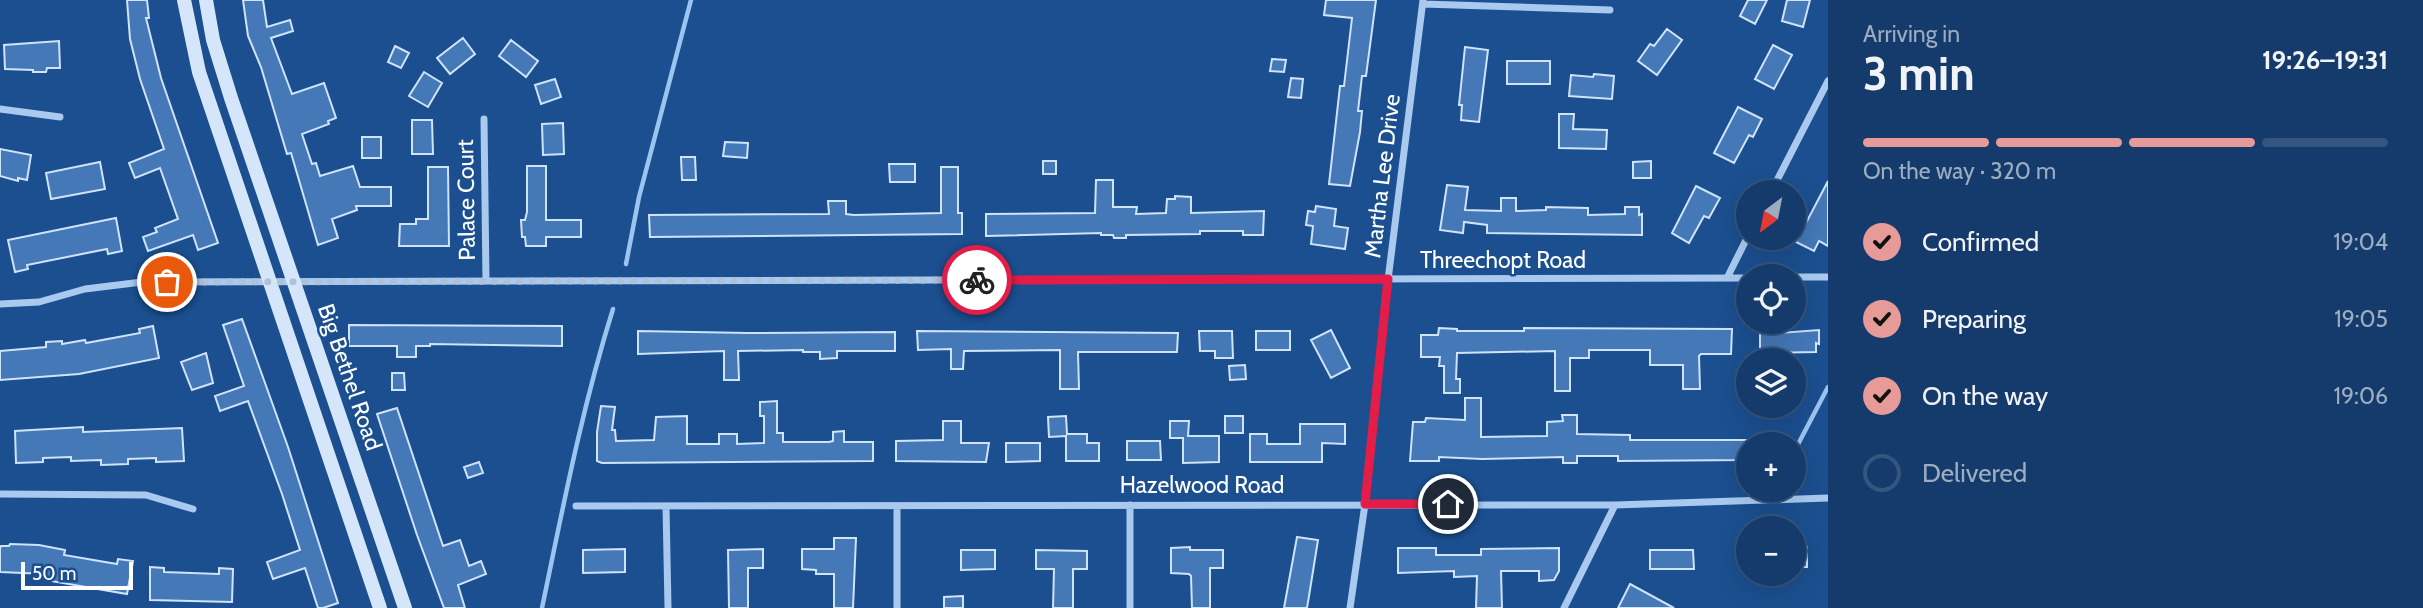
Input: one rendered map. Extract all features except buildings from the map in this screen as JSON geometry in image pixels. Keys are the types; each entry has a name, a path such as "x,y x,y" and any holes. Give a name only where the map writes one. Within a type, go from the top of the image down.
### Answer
{"main road":[{"name":"Big Bethel Road","path":"184,0 199,72 380,608"},
{"name":"Big Bethel Road","path":"206,0 221,68 405,608"}],"street":[{"path":"1423,2 1610,10"},
{"name":"Martha Lee Drive","path":"1350,608 1365,504 1388,279 1423,2"},
{"path":"1777,180 1828,80"},
{"path":"0,109 60,117"},
{"name":"Palace Court","path":"484,119 486,281"},
{"path":"1727,278 1741,250"},
{"path":"1806,277 1828,277"},
{"name":"Threechopt Road","path":"0,304 39,302 85,289 142,282 1736,278"},
{"path":"0,495 146,495 193,509"},
{"name":"Hazelwood Road","path":"576,506 1615,505 1828,498"},
{"path":"1130,505 1130,608"},
{"path":"1564,608 1615,505"},
{"path":"666,506 668,607"},
{"path":"897,507 897,608"}],"waterway":[{"path":"626,264 639,197 691,0"},
{"path":"542,608 582,420 613,309"},
{"path":"1804,432 1828,387"}],"way so far":[{"path":"167,282 977,280"}],"route":[{"path":"977,280 1388,279 1365,504 1448,504"}]}
